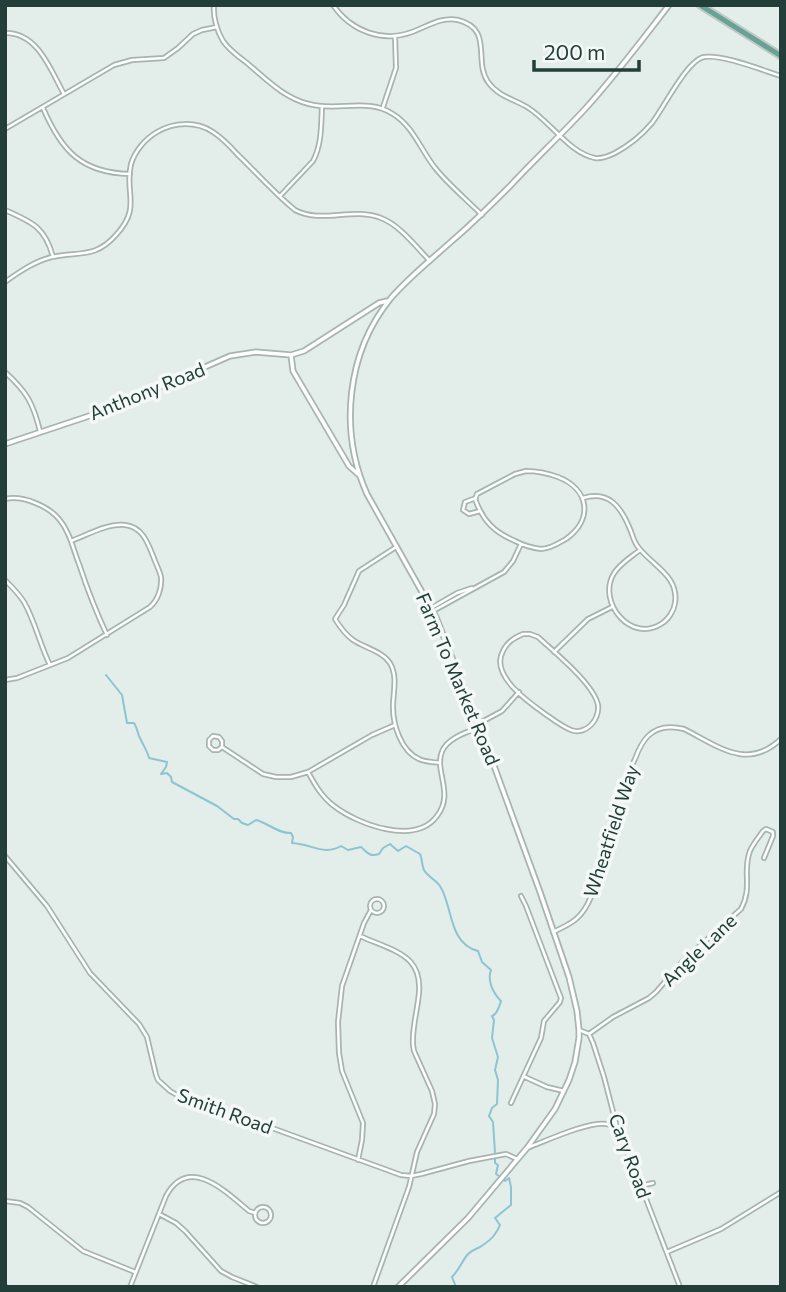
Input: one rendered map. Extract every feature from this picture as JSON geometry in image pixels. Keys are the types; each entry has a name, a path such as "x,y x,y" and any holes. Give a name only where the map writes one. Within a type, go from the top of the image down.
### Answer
{"main road":[{"path":"700,5 781,56"}],"street":[{"path":"214,5 217,27 224,43 280,91 311,105 383,107 402,120 436,169 482,215"},
{"path":"333,5 345,19 366,32 383,37 410,33 444,20 458,20 470,25 476,30 480,40 485,79 506,98 531,109 580,152 593,158 610,155 643,133 688,68 700,58 727,60 781,76"},
{"name":"Farm To Market Road","path":"398,1287 468,1218 527,1148 555,1109 575,1062 579,1030 574,997 536,879 479,726 432,610 359,475 350,430 352,386 363,346 389,300 482,215 560,135 612,77 669,5"},
{"path":"5,129 124,61 164,58 193,34 217,27"},
{"path":"5,33 15,33 33,42 64,94"},
{"path":"383,107 396,68 396,36"},
{"path":"280,196 316,155 322,106"},
{"path":"43,108 62,143 74,157 100,171 130,174"},
{"path":"5,282 22,270 53,257 93,252 103,247 117,235 131,210 130,174 137,150 152,134 173,125 190,124 206,128 221,138 295,210 307,215 368,215 381,218 395,226 430,261"},
{"path":"5,210 34,223 50,246 53,257"},
{"path":"359,475 351,470 293,371 291,355 311,347 379,303 389,300"},
{"name":"Anthony Road","path":"5,444 107,410 230,356 256,352 291,355"},
{"path":"5,372 27,394 34,407 40,432"},
{"path":"476,498 480,510 495,531 521,544 544,549 572,534 580,525 584,514 583,498 570,482 534,471 515,474 465,502 463,510 467,513 480,510"},
{"path":"583,498 597,496 607,498 615,504 621,510 636,545 671,580 675,588 675,607 661,624 651,628 639,628 622,621 608,593 615,571 640,550"},
{"path":"5,499 19,498 46,508 60,520 71,541 107,635"},
{"path":"5,680 68,658 154,604 159,593 160,576 145,537 140,532 130,526 117,525 71,541"},
{"path":"432,610 504,572 521,544"},
{"path":"397,546 359,571 344,605 335,618 351,638 389,662 394,677 395,725 402,742 413,755 424,761 440,763"},
{"path":"5,580 22,598 50,665"},
{"path":"554,652 588,619 613,607"},
{"path":"523,634 530,634 538,637 585,681 598,705 598,714 589,727 582,731 573,731 540,710 519,692 502,672 500,656 509,641 523,634"},
{"path":"308,772 324,797 343,811 379,828 408,831 430,824 441,810 444,794 440,763 442,752 452,739 502,711 519,692"},
{"path":"222,747 258,771 271,776 291,778 308,772 372,735 395,725"},
{"name":"Wheatfield Way","path":"553,932 571,924 586,910 626,777 649,735 662,728 677,727 728,752 745,755 769,749 781,739"},
{"path":"213,736 219,737 222,747 213,750 209,746 209,740 213,736"},
{"name":"Angle Lane","path":"589,1034 612,1017 649,998 683,961 741,909 748,890 750,852 766,829 773,832 773,836 764,859"},
{"name":"Smith Road","path":"5,856 47,906 90,973 139,1024 147,1037 156,1075 170,1091 392,1173 411,1176 506,1154 517,1159"},
{"path":"511,1103 541,1038 544,1021 561,998 521,896"},
{"path":"358,1160 362,1119 342,1071 338,1022 342,986 371,910 371,902 375,899 382,901 382,911 377,913 371,910"},
{"path":"360,936 408,960 417,970 421,982 413,1045 435,1104 434,1114 417,1152 409,1187 373,1287"},
{"path":"579,1030 589,1034"},
{"name":"Cary Road","path":"589,1034 618,1131 680,1287"},
{"path":"523,1077 564,1091"},
{"path":"527,1148 595,1125 608,1125 618,1131"},
{"path":"130,1287 170,1190 183,1180 197,1177 211,1181 255,1213"},
{"path":"641,1186 653,1184"},
{"path":"667,1252 721,1229 781,1192"},
{"path":"5,1201 28,1207 83,1251 136,1272"},
{"path":"264,1206 271,1216 268,1221 260,1223 255,1213 264,1206"},
{"path":"160,1214 185,1230 221,1271 257,1287"}],"waterway":[{"path":"106,675 122,695 127,723 134,723 149,758 167,762 161,774 167,773 172,782 217,806 234,819 248,825 256,820 260,821 282,832 291,833 292,843 323,850 341,846 348,850 361,847 369,854 376,855 390,844 398,851 406,846 420,854 424,870 444,894 456,932 468,947 478,951 482,962 491,970 492,987 501,1001 497,1012 492,1016 492,1038 498,1057 495,1070 498,1080 497,1104 489,1116 493,1122 495,1153"},
{"path":"495,1159 498,1165 496,1174 499,1176"},
{"path":"456,1287 452,1277 468,1254 493,1236 500,1225 495,1218 511,1205 509,1178 504,1180"}]}
